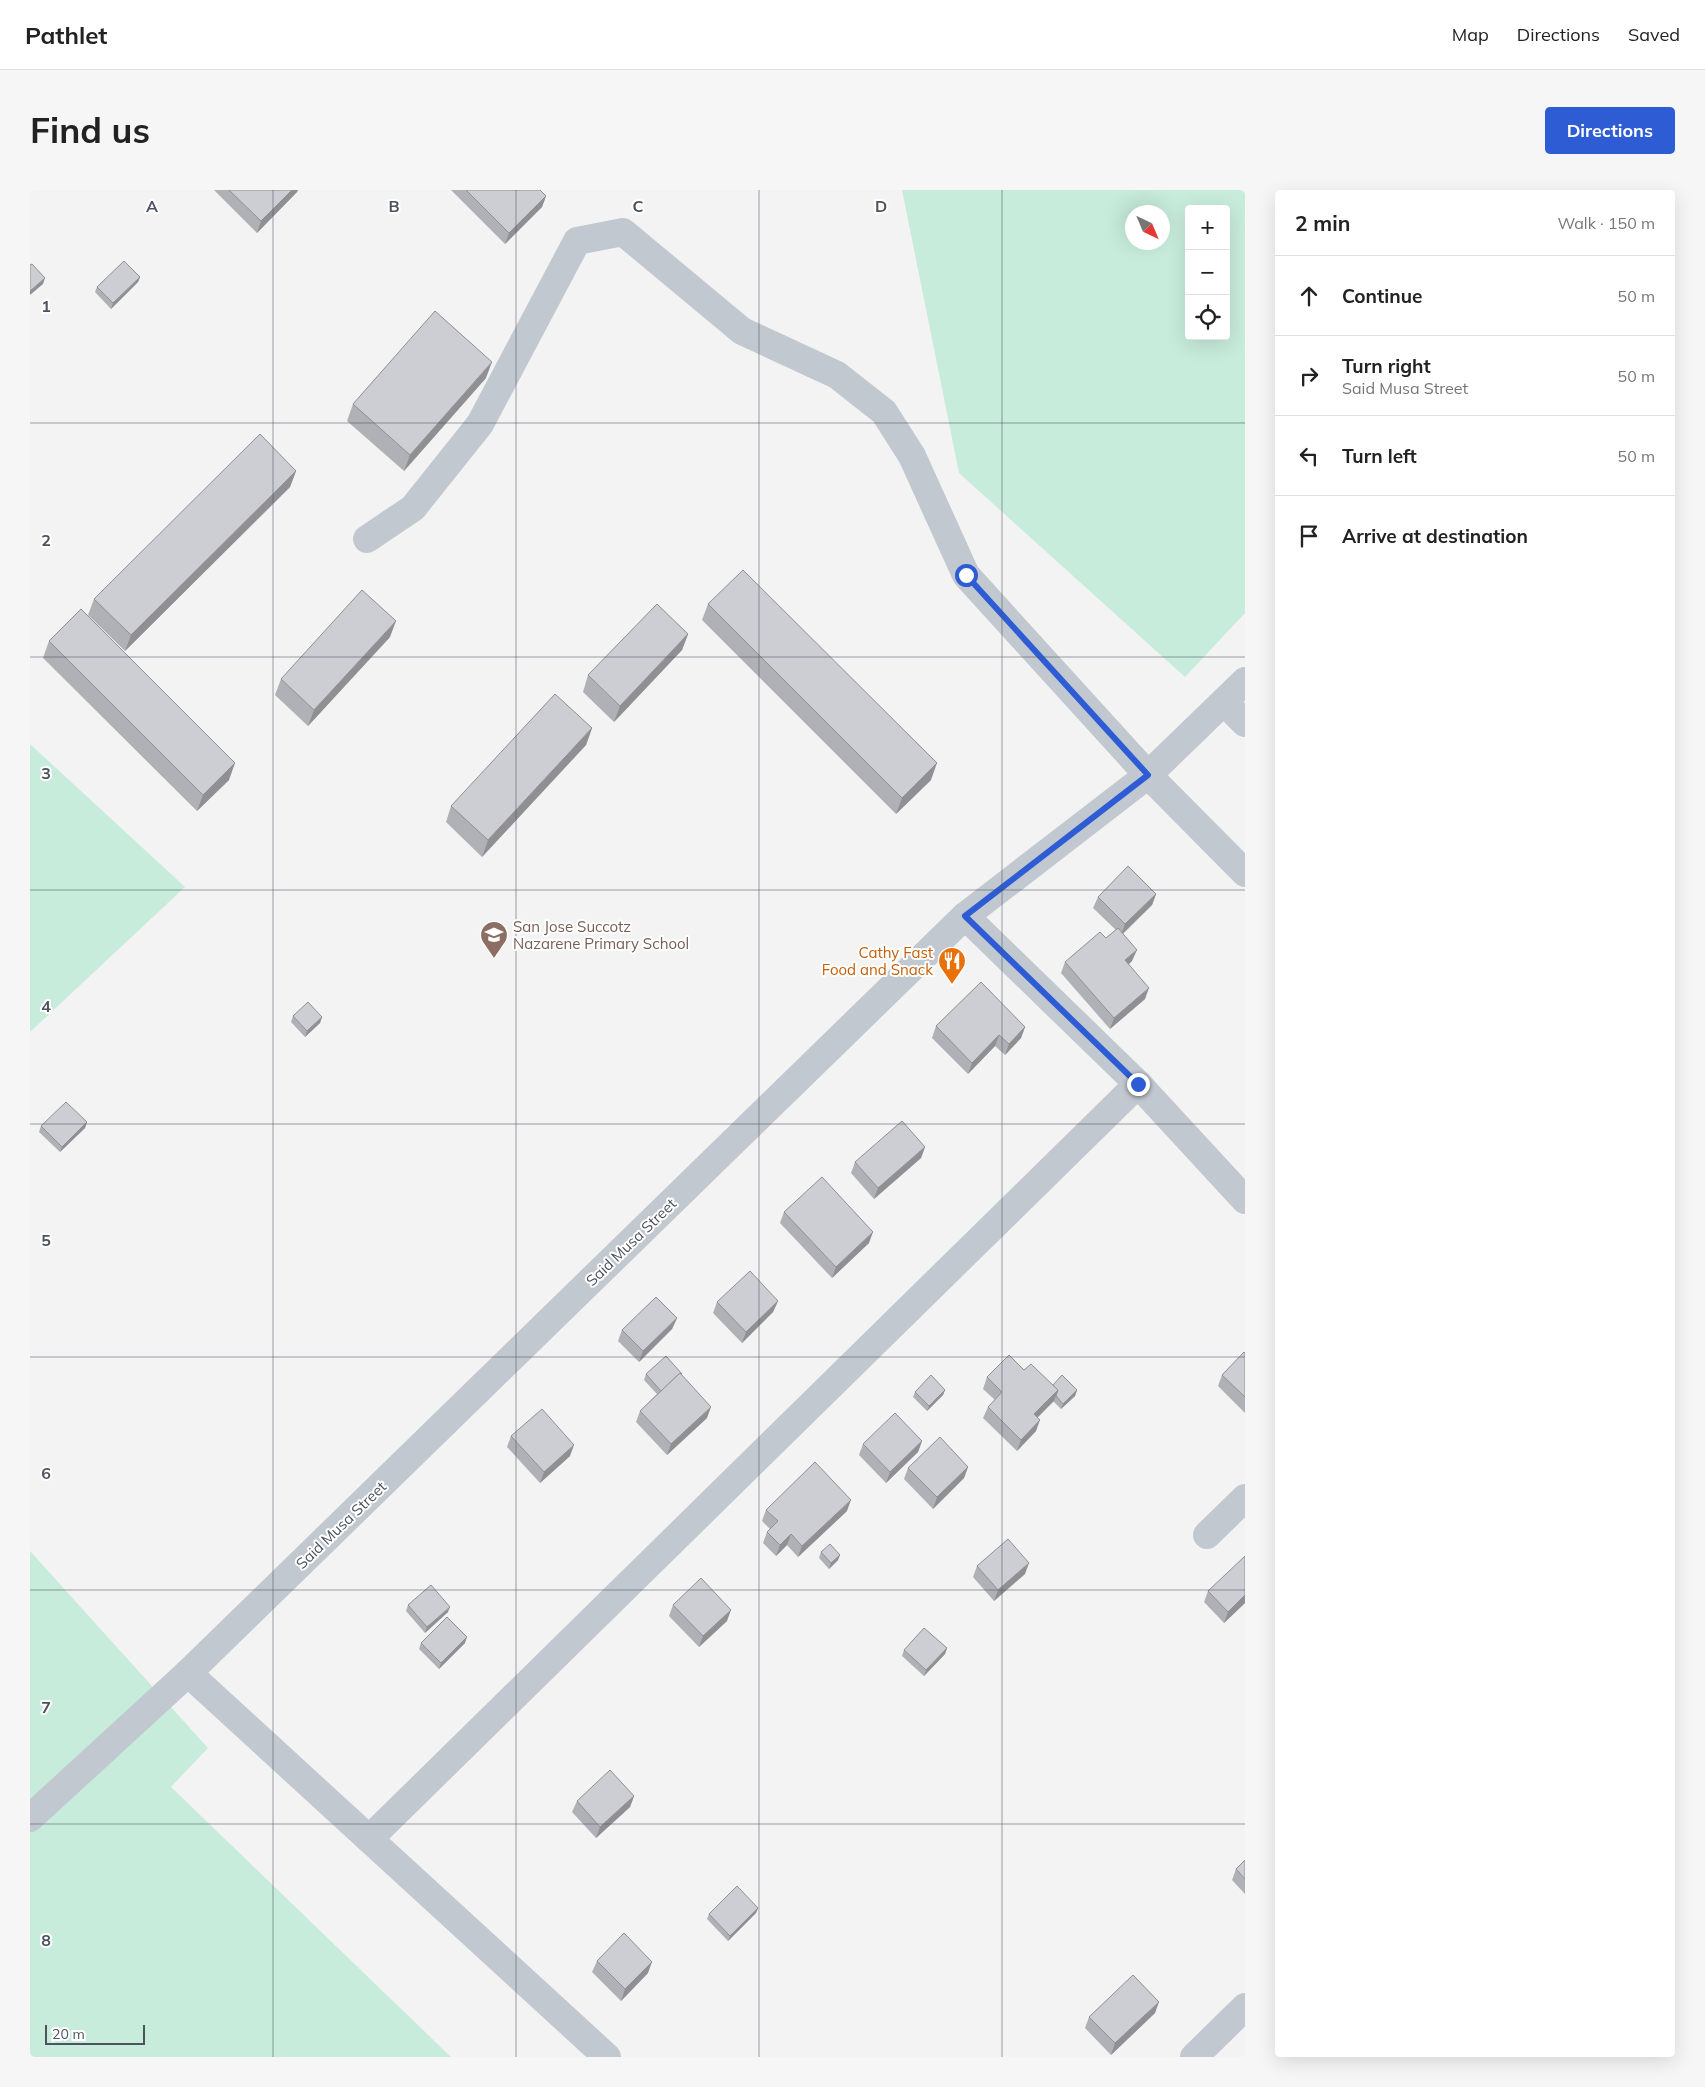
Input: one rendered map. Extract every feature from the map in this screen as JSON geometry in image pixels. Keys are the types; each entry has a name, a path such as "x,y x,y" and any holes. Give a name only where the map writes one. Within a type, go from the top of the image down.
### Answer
{"street":[{"path":"367,539 413,508 480,424 577,241 623,232 742,331 837,375 884,412 912,456 966,575 1148,775 1245,873"},
{"name":"Said Musa Street","path":"30,1818 188,1673 965,916 1148,775 1245,682"},
{"path":"1224,702 1245,722"},
{"path":"965,916 1138,1084 1245,1200"},
{"path":"368,1839 1138,1084"},
{"path":"1207,1535 1245,1498"},
{"path":"188,1673 607,2057"},
{"path":"1194,2057 1245,2008"}],"green space":[{"path":"902,190 1245,190 1245,613 1185,677 959,473"},
{"path":"30,744 185,887 30,1032"},
{"path":"30,1551 208,1748 171,1787 451,2057 30,2057"}],"building":[{"path":"229,190 292,190 261,221"},
{"path":"466,190 540,190 546,196 509,233"},
{"path":"124,261 140,277 113,303 97,287"},
{"path":"32,264 45,278 30,291 30,265"},
{"path":"435,311 492,362 410,455 353,404"},
{"path":"260,434 296,471 131,635 94,599"},
{"path":"743,570 937,763 902,798 708,604"},
{"path":"362,590 396,621 314,710 281,679"},
{"path":"657,604 688,634 620,706 588,675"},
{"path":"81,609 235,763 203,795 49,641"},
{"path":"555,694 592,728 488,840 451,806"},
{"path":"1128,866 1156,894 1125,924 1098,897"},
{"path":"1118,928 1137,950 1125,960 1149,988 1114,1018 1065,962 1100,932 1106,938"},
{"path":"981,982 1025,1027 1009,1044 999,1035 972,1063 936,1026"},
{"path":"308,1002 322,1017 307,1031 293,1016"},
{"path":"66,1102 87,1122 62,1147 41,1126"},
{"path":"902,1121 925,1147 878,1188 855,1162"},
{"path":"822,1177 873,1232 836,1267 784,1212"},
{"path":"750,1271 778,1301 746,1332 717,1302"},
{"path":"656,1297 677,1318 643,1351 622,1330"},
{"path":"1245,1353 1245,1397 1222,1375"},
{"path":"1009,1355 1024,1370 1031,1364 1058,1390 1034,1414 1040,1420 1021,1440 988,1407 1002,1392 987,1377"},
{"path":"666,1356 682,1374 680,1373 661,1391 646,1374"},
{"path":"680,1373 711,1407 671,1444 640,1411"},
{"path":"931,1375 945,1390 929,1406 915,1392"},
{"path":"1062,1375 1077,1390 1063,1404 1056,1396 1058,1390 1053,1385"},
{"path":"542,1409 574,1445 544,1472 511,1436"},
{"path":"895,1413 922,1441 890,1472 863,1444"},
{"path":"940,1437 968,1467 937,1497 908,1468"},
{"path":"815,1462 851,1500 802,1546 791,1534 780,1545 767,1532 778,1521 766,1510"},
{"path":"1008,1539 1029,1563 998,1590 977,1566"},
{"path":"830,1544 840,1555 831,1563 821,1552"},
{"path":"1245,1556 1245,1595 1228,1612 1208,1591"},
{"path":"701,1578 731,1610 703,1636 673,1605"},
{"path":"431,1585 450,1607 427,1627 408,1605"},
{"path":"447,1617 467,1637 441,1663 421,1643"},
{"path":"924,1628 947,1648 926,1670 904,1650"},
{"path":"610,1770 634,1796 600,1827 577,1801"},
{"path":"1245,1860 1245,1879 1236,1869"},
{"path":"737,1886 758,1908 730,1936 709,1914"},
{"path":"624,1933 652,1962 625,1989 597,1961"},
{"path":"1133,1975 1159,2002 1115,2043 1089,2017"}],"place":[{"name":"San Jose Succotz Nazarene Primary School","path":"494,959"},
{"name":"Cathy Fast Food and Snack","path":"952,985"}],"route":[{"path":"966,575 1148,775 965,916 1138,1084"}]}
